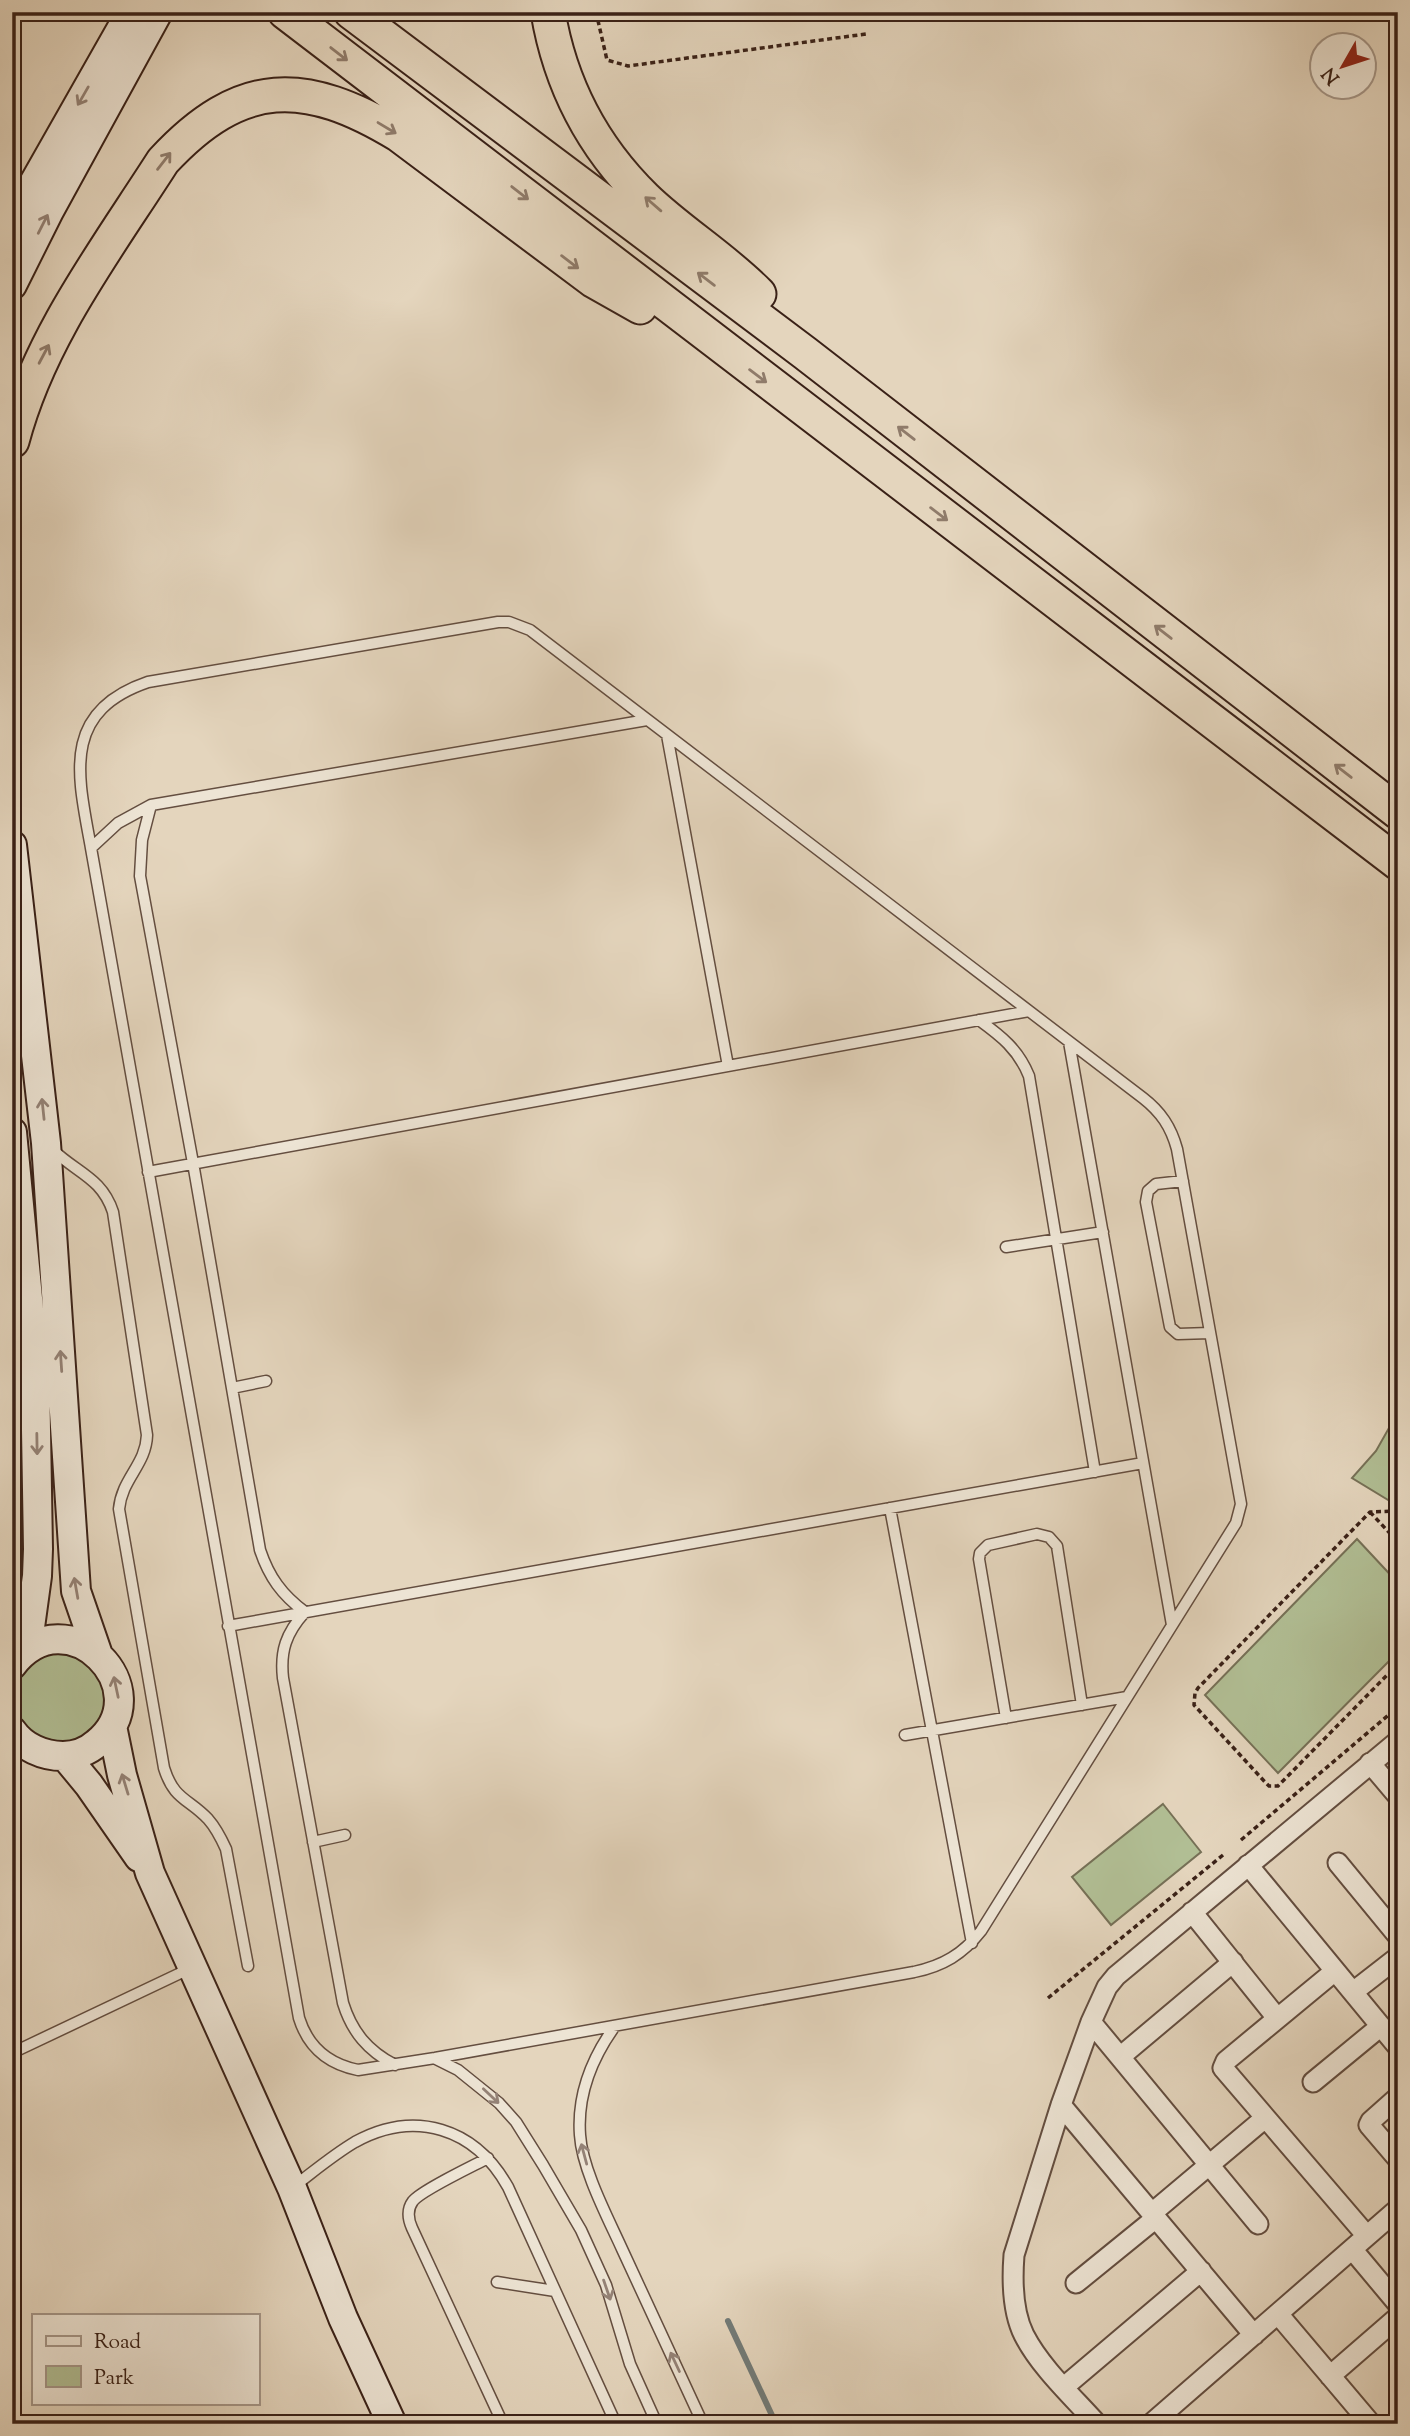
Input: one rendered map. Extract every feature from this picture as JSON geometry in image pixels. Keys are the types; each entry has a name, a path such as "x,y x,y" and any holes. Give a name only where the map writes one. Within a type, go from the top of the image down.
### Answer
{"highway":[{"path":"285,12 1398,863"},
{"path":"351,12 805,354 1398,812"},
{"path":"548,12 554,43 576,104 607,157 646,199 756,291 790,326 805,354"},
{"path":"12,441 20,411 38,366 61,322 163,161 179,143 219,114 240,102 264,95 293,93 318,97 368,116 410,143 594,281 661,320 716,344"}],"main road":[{"path":"12,226 30,190 129,32 158,12"},
{"path":"12,285 49,211 129,32"},
{"path":"12,845 46,1143 73,1567 76,1591 97,1652"},
{"path":"12,1132 19,1369 38,1549 37,1576 20,1657"},
{"path":"12,1731 28,1747 46,1755 65,1756 92,1747 103,1738 112,1726 118,1700 117,1682 109,1666 97,1652 84,1644 55,1639 41,1643 20,1657"},
{"path":"112,1726 122,1775 150,1873 292,2188 343,2318 391,2424"},
{"path":"65,1756 89,1785 150,1873"}],"street":[{"path":"1097,2424 1024,2336 1015,2302 1013,2270 1014,2255 1061,2105 1091,2022 1111,1981 1398,1741"},
{"path":"1370,1763 1398,1796"},
{"path":"1338,1863 1398,1936"},
{"path":"1248,1865 1398,2047"},
{"path":"1192,1912 1277,2018"},
{"path":"1353,1992 1398,1957"},
{"path":"1120,2057 1233,1962"},
{"path":"1335,1971 1226,2061 1223,2068 1367,2236"},
{"path":"1091,2022 1258,2224"},
{"path":"1313,2082 1381,2026"},
{"path":"1398,2097 1371,2120 1369,2125 1398,2159"},
{"path":"1061,2105 1254,2335"},
{"path":"1076,2283 1265,2118"},
{"path":"1152,2424 1398,2209"},
{"path":"1352,2249 1398,2304"},
{"path":"1064,2387 1201,2271"},
{"path":"1278,2314 1371,2424"},
{"path":"1330,2376 1398,2317"}],"lane":[{"path":"498,622 509,622 530,630 667,735 1162,1115 1174,1137 1183,1181 1241,1504 1236,1523 981,1931 959,1954 930,1969 358,2070 335,2063 316,2049 303,2029 228,1626 79,783 81,750 86,734 105,706 125,692 148,682 498,622"},
{"path":"91,848 118,823 151,805 647,720"},
{"path":"667,735 728,1066"},
{"path":"151,805 142,840 140,876 263,1559 276,1586 305,1612"},
{"path":"148,1172 1029,1011"},
{"path":"979,1020 1014,1048 1029,1076 1095,1472"},
{"path":"1069,1042 1172,1625"},
{"path":"46,1143 97,1183 113,1212 147,1435 145,1453 124,1487 119,1509 163,1768 179,1797 206,1818 226,1849 248,1966"},
{"path":"1183,1181 1156,1184 1147,1191 1146,1202 1170,1326 1178,1334 1210,1333"},
{"path":"1006,1247 1103,1232"},
{"path":"232,1388 265,1381"},
{"path":"228,1626 1143,1463"},
{"path":"890,1508 972,1943"},
{"path":"1006,1718 979,1559 983,1548 988,1545 1037,1534 1049,1537 1057,1546 1082,1705"},
{"path":"305,1612 293,1626 285,1642 281,1660 343,2003 356,2034 367,2047 395,2065"},
{"path":"905,1735 1127,1697"},
{"path":"313,1842 345,1835"},
{"path":"12,2053 193,1967"},
{"path":"615,2026 590,2066 583,2089 580,2124 583,2156 608,2218 703,2424"},
{"path":"435,2058 458,2070 499,2103 516,2122 563,2197 606,2285 630,2364 657,2424"},
{"path":"292,2188 357,2141 374,2133 410,2125 428,2126 453,2134 475,2147 488,2158 508,2188 617,2424"},
{"path":"488,2158 418,2196 408,2214 412,2228 503,2424"},
{"path":"497,2282 555,2291"}],"path":[{"path":"596,12 607,60 628,66 866,34"},
{"path":"1398,1511 1370,1512 1198,1688 1194,1704 1265,1782 1274,1787 1282,1784 1398,1664"},
{"path":"1370,1512 1398,1542"},
{"path":"1241,1840 1398,1707"},
{"path":"1048,1998 1223,1855"}],"green space":[{"path":"1398,1412 1398,1506 1352,1478 1376,1451"},
{"path":"1357,1539 1398,1583 1398,1652 1278,1773 1205,1695"},
{"path":"60,1653 77,1656 92,1666 102,1681 105,1698 102,1715 92,1730 77,1740 60,1743 43,1740 28,1730 18,1715 15,1698 18,1681 28,1666 43,1656"},
{"path":"1163,1804 1201,1852 1111,1925 1072,1877"}],"waterway":[{"path":"728,2321 776,2424"}]}
